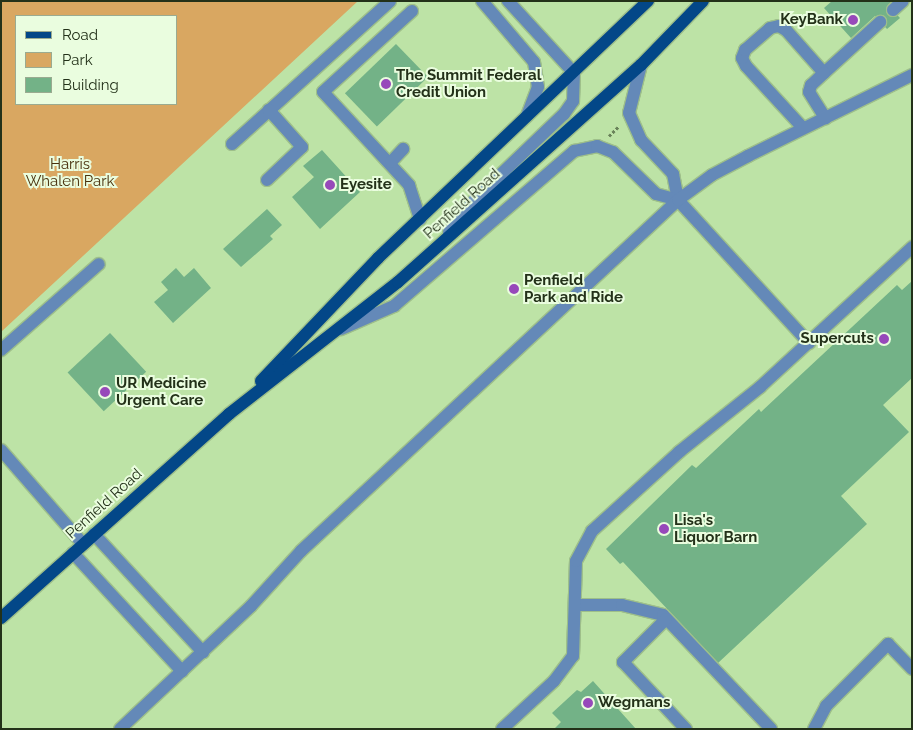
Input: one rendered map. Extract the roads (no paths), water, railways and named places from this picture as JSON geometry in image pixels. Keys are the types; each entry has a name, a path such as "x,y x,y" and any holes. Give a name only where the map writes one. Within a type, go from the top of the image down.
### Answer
{"main road":[{"name":"Penfield Road","path":"1,618 228,414 420,219 648,1"},
{"name":"Penfield Road","path":"228,414 333,333 435,250 641,65 703,1"}],"street":[{"path":"232,144 390,1"},
{"path":"482,1 534,62 538,87 527,117"},
{"path":"435,250 476,198 564,114 573,101 574,73 508,1"},
{"path":"893,10 902,1"},
{"path":"412,11 323,92 390,162 409,185 420,219"},
{"path":"825,118 809,92 811,85 880,22"},
{"path":"803,128 746,66 742,58 746,50 770,28 779,26 824,73"},
{"path":"641,65 630,113 632,126 641,140 673,174 678,200 809,343"},
{"path":"120,729 251,606 300,550 678,200 712,176 912,74"},
{"path":"267,180 302,147 269,110"},
{"path":"333,333 394,306 574,151 597,146 613,152 656,194 678,200"},
{"path":"390,162 402,149"},
{"path":"502,729 554,680 573,656 576,561 592,531 809,343 912,247"},
{"path":"1,350 99,264"},
{"path":"1,450 83,544"},
{"path":"94,534 203,652"},
{"path":"73,553 182,671"},
{"path":"576,605 622,605 650,610 666,619 771,729"},
{"path":"666,619 623,662 686,729"},
{"path":"814,729 826,706 888,644 912,669"}],"place":[{"name":"KeyBank","path":"853,20"},
{"name":"The Summit Federal Credit Union","path":"386,84"},
{"name":"Eyesite","path":"330,185"},
{"name":"Penfield Park and Ride","path":"514,289"},
{"name":"Supercuts","path":"884,339"},
{"name":"UR Medicine Urgent Care","path":"105,392"},
{"name":"Lisa's Liquor Barn","path":"664,529"},
{"name":"Wegmans","path":"588,703"}],"park label":[{"name":"Harris Whalen Park","path":"70,172"}]}
